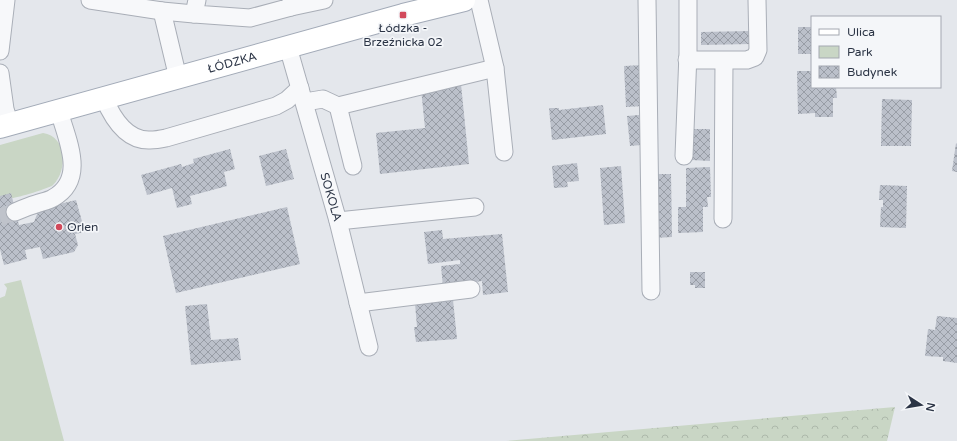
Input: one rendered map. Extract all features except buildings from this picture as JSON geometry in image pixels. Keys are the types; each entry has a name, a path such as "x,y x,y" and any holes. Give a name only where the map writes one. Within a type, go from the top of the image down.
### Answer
{"main road":[{"name":"ŁÓDZKA","path":"5,126 403,15 464,0"}],"street":[{"path":"0,52 6,0"},
{"path":"90,0 162,11 195,7 250,18 291,4 324,0"},
{"path":"479,0 495,68 504,152"},
{"path":"647,0 651,291"},
{"path":"684,156 688,60 688,0"},
{"path":"688,60 724,61 753,59 757,54 757,0"},
{"path":"162,11 178,78"},
{"name":"SOKOLA","path":"288,47 338,221 369,347"},
{"path":"723,219 724,61"},
{"path":"104,98 109,111 128,133 140,139 151,140 166,138 276,106 287,100 302,95 323,99 338,106 495,68"},
{"path":"0,73 5,109 5,126"},
{"path":"338,106 353,166"},
{"path":"16,212 52,199 62,193 69,183 73,172 72,161 59,111"},
{"path":"338,221 474,207"},
{"path":"358,303 471,289"}],"green space":[{"path":"43,133 57,140 61,147 63,163 58,179 51,186 26,195 12,198 0,196 0,145"},
{"path":"21,280 64,441 0,441 0,298 5,296 7,288 4,284"},
{"path":"895,407 887,441 506,441"}],"tunnel":[{"path":"0,217 15,212"}],"place":[{"name":"Łódzka - Brzeźnicka 02","path":"403,15"},
{"name":"Orlen","path":"59,227"}]}
